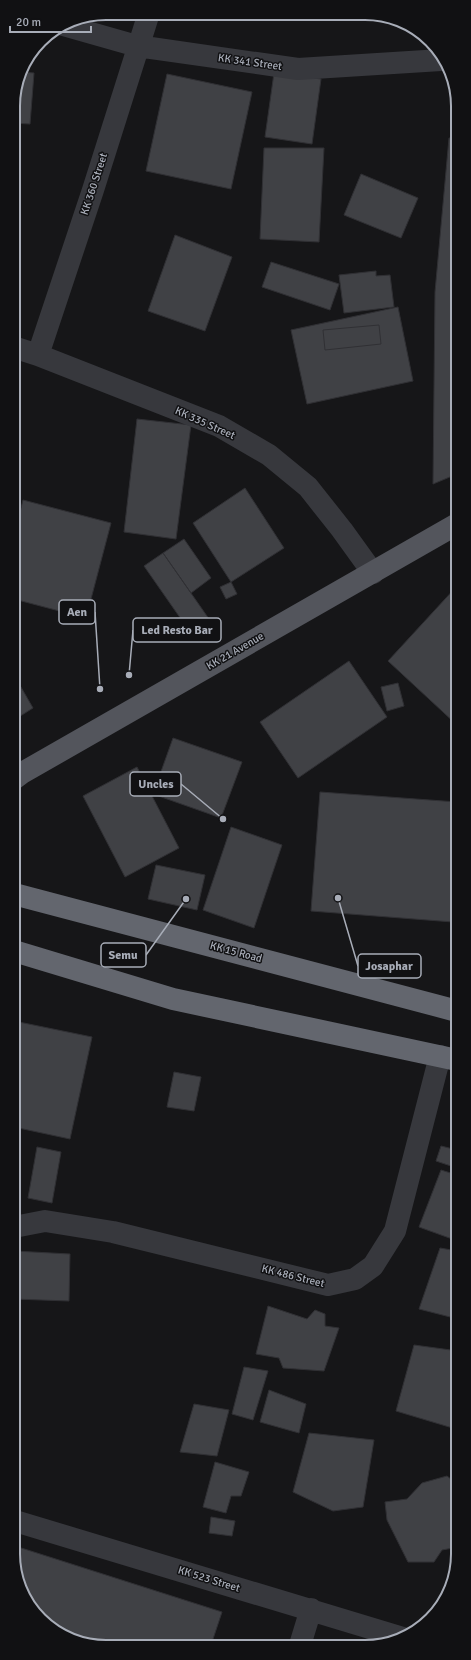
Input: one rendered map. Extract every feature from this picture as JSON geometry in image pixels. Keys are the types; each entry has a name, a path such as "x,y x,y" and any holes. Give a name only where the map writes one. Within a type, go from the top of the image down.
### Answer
{"highway":[{"name":"KK 15 Road","path":"20,896 451,1006"},
{"path":"20,953 173,1000 449,1058"}],"main road":[{"name":"KK 21 Avenue","path":"20,774 451,528"}],"street":[{"name":"KK 360 Street","path":"38,355 93,190 137,46 146,20"},
{"name":"KK 341 Street","path":"70,28 137,46 298,69 437,60"},
{"name":"KK 335 Street","path":"20,350 38,355 219,426 270,455 308,487 373,573"},
{"name":"KK 486 Street","path":"20,1226 45,1222 113,1232 328,1286 355,1279 373,1266 395,1231 449,1058"},
{"name":"KK 523 Street","path":"20,1522 393,1635"},
{"path":"302,1640 311,1609"}],"building":[{"path":"27,72 34,73 30,124 20,123 20,101 23,84"},
{"path":"274,73 321,79 312,144 265,137"},
{"path":"167,74 252,92 231,189 146,171"},
{"path":"449,138 451,138 451,476 433,484 435,292"},
{"path":"264,148 324,148 319,242 260,239"},
{"path":"361,174 418,198 401,238 344,215"},
{"path":"175,235 232,257 205,331 148,311"},
{"path":"271,262 339,284 330,310 262,287"},
{"path":"376,271 376,276 390,275 394,307 344,313 339,275"},
{"path":"398,307 413,381 307,404 291,330"},
{"path":"379,325 381,344 325,350 323,330"},
{"path":"137,419 191,425 176,539 124,532"},
{"path":"245,488 284,548 231,582 193,523"},
{"path":"23,500 111,523 86,618 20,601 20,512"},
{"path":"184,539 211,578 191,593 163,553"},
{"path":"163,553 216,629 197,642 144,566"},
{"path":"231,582 237,594 226,599 220,587"},
{"path":"451,593 451,719 388,661"},
{"path":"349,661 387,717 298,778 260,722"},
{"path":"398,683 404,706 387,711 381,687"},
{"path":"20,685 33,708 20,716"},
{"path":"173,738 242,762 221,818 153,794"},
{"path":"137,767 179,848 125,877 83,796"},
{"path":"320,792 451,802 451,922 311,911"},
{"path":"231,827 282,845 254,928 203,910"},
{"path":"156,865 205,875 197,910 148,899"},
{"path":"20,1022 92,1037 70,1139 20,1128"},
{"path":"174,1072 201,1077 194,1111 167,1107"},
{"path":"441,1146 451,1148 451,1166 436,1161"},
{"path":"37,1147 61,1152 52,1203 28,1198"},
{"path":"441,1170 451,1173 451,1239 419,1227"},
{"path":"440,1248 451,1250 451,1317 419,1309"},
{"path":"20,1251 70,1254 69,1301 20,1299"},
{"path":"268,1306 307,1319 315,1310 325,1314 325,1326 339,1328 324,1371 283,1368 279,1358 256,1354"},
{"path":"414,1345 451,1350 451,1428 396,1411"},
{"path":"244,1367 268,1371 253,1420 232,1414"},
{"path":"269,1390 306,1404 299,1433 260,1422"},
{"path":"194,1404 229,1410 217,1456 180,1452"},
{"path":"309,1433 374,1440 363,1507 333,1511 293,1492"},
{"path":"215,1462 249,1472 241,1496 231,1496 226,1513 203,1507"},
{"path":"447,1476 451,1479 451,1548 442,1550 434,1562 408,1562 387,1520 385,1502 407,1499 422,1483"},
{"path":"211,1517 235,1521 232,1536 209,1533"},
{"path":"20,1548 222,1612 213,1640 101,1640 78,1635 68,1631 49,1619 35,1602 25,1582 20,1559"}],"place":[{"name":"Led Resto Bar","path":"129,675"},
{"name":"Aen","path":"100,689"},
{"name":"Uncles","path":"223,819"},
{"name":"Josaphar","path":"338,898"},
{"name":"Semu","path":"186,899"}]}
